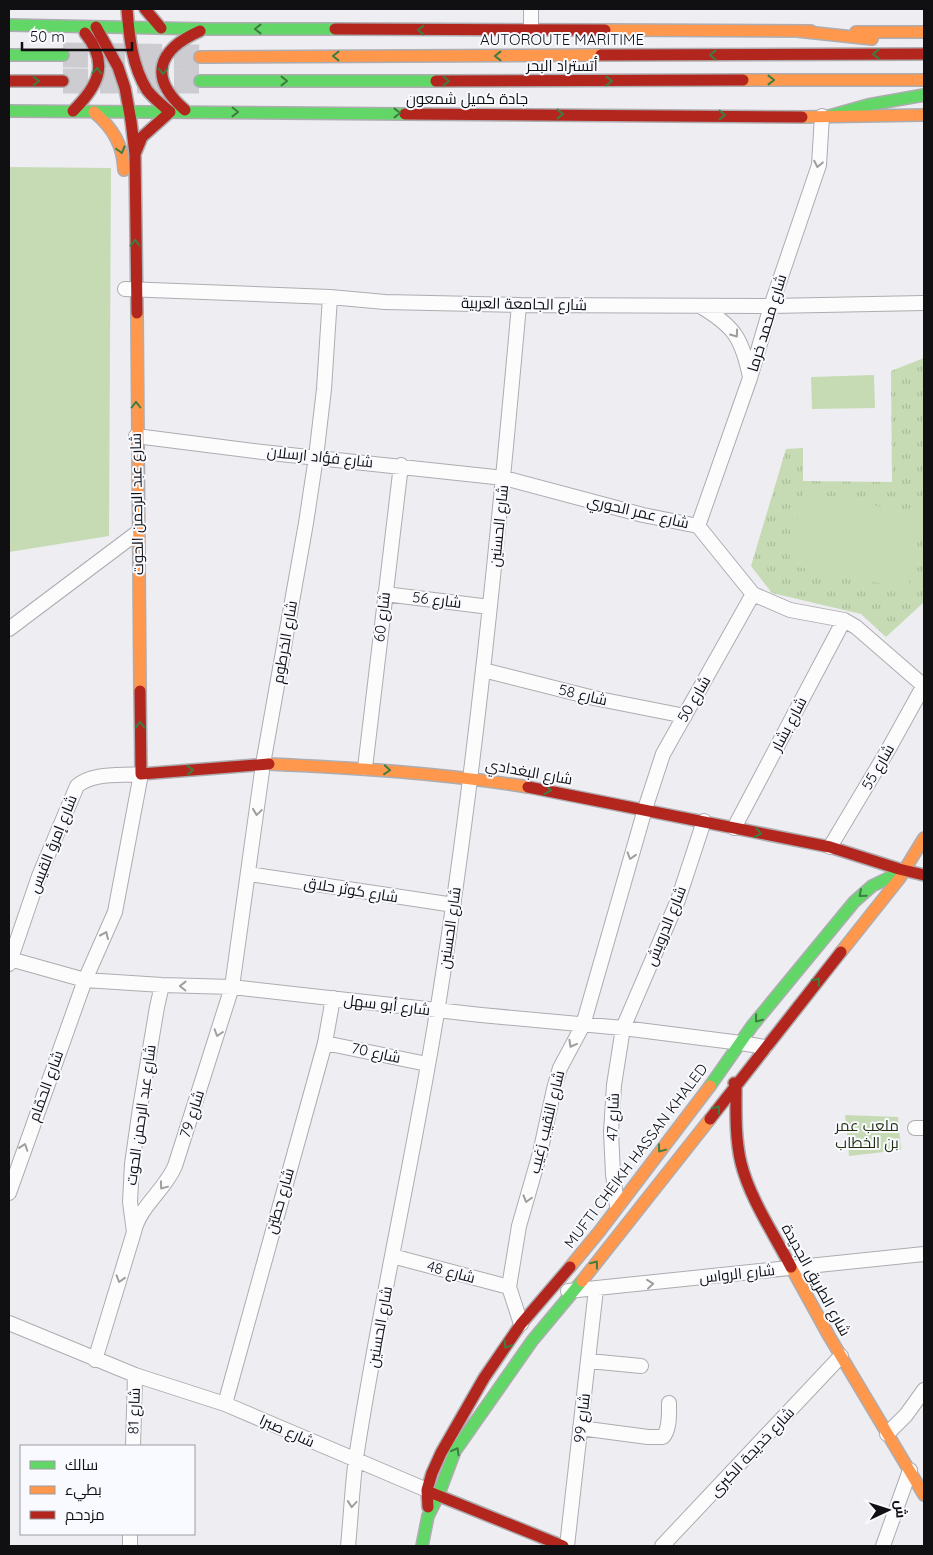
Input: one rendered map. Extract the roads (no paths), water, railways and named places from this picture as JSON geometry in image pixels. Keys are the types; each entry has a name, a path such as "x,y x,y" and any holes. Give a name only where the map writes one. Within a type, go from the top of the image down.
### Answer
{"main road":[{"path":"127,9 132,50 146,87 170,112 142,137 135,154"},
{"path":"145,9 162,28"},
{"path":"9,25 531,31 924,32"},
{"path":"73,111 96,84 98,73 98,59 95,48 92,41 78,26"},
{"name":"شارع عبد الرحمن الحوت","path":"96,27 118,68 130,112 135,154 128,289 133,771"},
{"path":"186,111 177,105 166,89 162,74 164,60 172,46 183,38 206,28"},
{"path":"797,31 844,38 924,41"},
{"name":"AUTOROUTE MARITIME","path":"200,57 924,54"},
{"path":"9,55 63,55"},
{"name":"أتستراد البحر","path":"200,81 924,80"},
{"path":"9,81 63,81"},
{"path":"825,116 868,105 924,95"},
{"name":"جادة كميل شمعون","path":"9,111 854,117 924,115"},
{"path":"94,112 113,130 120,143 123,156 125,240"},
{"name":"شارع البغدادي","path":"133,771 263,764 365,768 470,778 558,792 830,847 904,871 924,875"},
{"path":"422,1546 432,1493 455,1451 532,1341 574,1291 904,871 924,838"},
{"name":"MUFTI CHEIKH HASSAN KHALED","path":"432,1493 432,1473 441,1453 484,1378 520,1324 599,1232 703,1096 722,1067 764,1012 861,893 881,880 904,871"},
{"path":"722,1067 736,1086"},
{"name":"شارع الطريق الجديدة","path":"736,1086 736,1117 740,1153 744,1172 752,1193 791,1269 924,1495"},
{"name":"شارع صبرا","path":"432,1493 563,1546"}],"street":[{"path":"531,9 531,31"},
{"name":"شارع محمد خرما","path":"698,526 750,378 771,306 819,165 825,116"},
{"name":"شارع الجامعة العربية","path":"128,289 385,302 519,305 771,306 924,303"},
{"name":"شارع الخرطوم","path":"232,987 263,764 316,457 324,389 330,298"},
{"name":"شارع الحسنين","path":"348,1546 356,1461 392,1256 406,1192 454,905 504,478 519,305"},
{"path":"697,305 715,315 734,330 744,352 750,378"},
{"name":"شارع فؤاد ارسلان","path":"129,438 504,478"},
{"name":"شارع 60","path":"365,768 401,466"},
{"name":"شارع عمر الحوري","path":"504,478 643,515 698,526 753,594 790,610 844,620 856,627 924,685"},
{"path":"9,630 130,538"},
{"name":"شارع 56","path":"385,594 490,606"},
{"name":"شارع 50","path":"645,810 663,754 753,594"},
{"name":"شارع بشار","path":"734,828 844,620"},
{"name":"شارع 58","path":"483,670 594,698 685,716"},
{"name":"شارع 55","path":"830,847 924,685"},
{"name":"شارع إمرؤ القيس","path":"10,962 39,876 77,786 92,778 133,771"},
{"name":"شارع عبد الرحمن الحوت","path":"85,980 115,912 133,771"},
{"name":"شارع النقيب زغيب","path":"520,1324 509,1287 520,1226 560,1068 583,1025 645,810"},
{"name":"شارع الدرويش","path":"623,1028 678,900 704,822"},
{"name":"شارع كوثر حلاق","path":"249,874 454,905"},
{"name":"شارع أبو سهل","path":"10,962 85,980 232,987 623,1028 765,1047"},
{"name":"شارع الحمّام","path":"9,1193 85,980"},
{"name":"شارع عبد الرحمن الحوت","path":"96,1360 134,1232 130,1202 132,1164 156,1008 162,985"},
{"name":"شارع 79","path":"134,1232 138,1219 168,1179 175,1166 232,987"},
{"name":"شارع حطيّن","path":"225,1404 325,1043 333,998"},
{"name":"شارع 47","path":"618,1206 613,1174 611,1132 614,1085 623,1028"},
{"name":"شارع 70","path":"325,1043 427,1064"},
{"name":"شارع الرواس","path":"550,1291 596,1289 924,1254"},
{"name":"شارع 48","path":"392,1256 509,1287"},
{"name":"شارع 99","path":"567,1546 596,1289"},
{"name":"شارع صبرا","path":"9,1323 135,1375 225,1404 432,1493"},
{"name":"شارع خديجة الكبرى","path":"662,1546 841,1356"},
{"path":"589,1361 642,1366"},
{"name":"شارع 81","path":"133,1445 135,1375"},
{"path":"887,1434 906,1415 924,1390"},
{"path":"580,1428 662,1437 665,1435 667,1428 669,1403"},
{"path":"883,1546 910,1470"}],"tunnel":[{"path":"63,55 200,57"},
{"path":"63,81 200,81"}],"park label":[{"name":"ملعب عمر بن الخطاب","path":"867,1134"}]}
